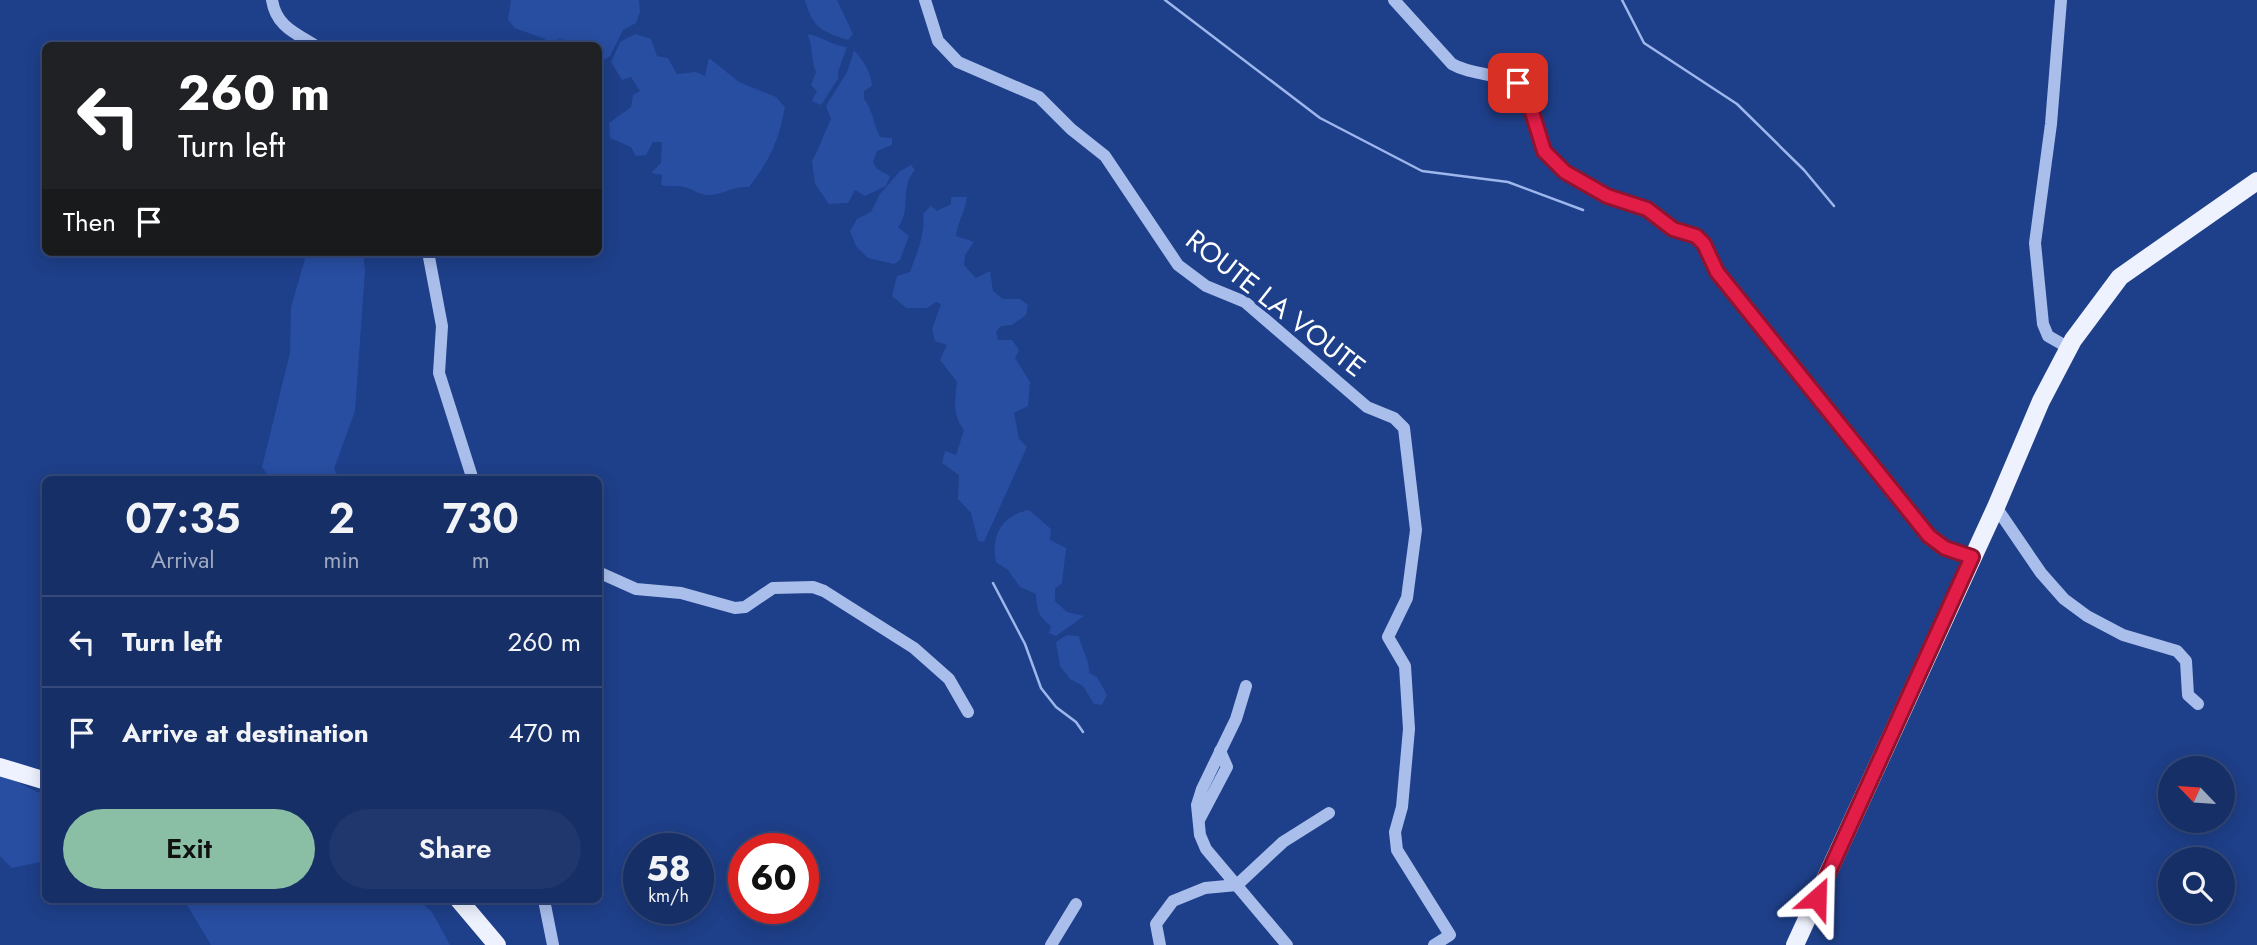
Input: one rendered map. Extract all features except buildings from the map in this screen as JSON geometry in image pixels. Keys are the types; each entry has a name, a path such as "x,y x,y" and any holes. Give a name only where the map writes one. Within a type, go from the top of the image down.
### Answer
{"main road":[{"path":"1795,945 1996,507 2041,401 2069,348 2120,277 2257,181"},
{"path":"0,767 42,780"},
{"path":"462,903 497,945"}],"street":[{"path":"272,0 274,13 281,24 310,42"},
{"name":"ROUTE LA VOUTE","path":"925,0 938,40 958,62 1039,97 1071,129 1105,156 1178,265 1206,286 1245,302 1358,400 1367,407 1394,418 1404,428 1416,530 1407,598 1388,637 1405,666 1409,729 1402,807 1395,841 1397,850 1450,935 1434,945"},
{"path":"1394,0 1451,64 1510,80 1525,89 1544,151 1565,172 1607,196 1647,209 1669,226 1693,234 1702,241 1717,272 1929,536 1945,548 1972,557"},
{"path":"2062,0 2051,124 2035,243 2043,324 2048,336 2069,348"},
{"path":"429,256 442,327 439,373 472,476"},
{"path":"1996,507 2041,573 2064,599 2087,616 2123,635 2177,651 2186,661 2188,695 2198,704"},
{"path":"602,574 636,589 681,593 735,608 744,607 773,588 813,587 824,591 914,648 949,679 968,712"},
{"path":"1246,686 1236,719 1202,789 1197,805 1199,820 1206,849 1287,945"},
{"path":"1160,945 1156,924 1173,901 1205,888 1237,885 1283,842 1329,813"},
{"path":"545,903 553,945"},
{"path":"1051,945 1076,904"}],"shaded area":[{"path":"511,0 639,0 640,12 636,23 623,30 610,56 602,61 602,42 558,39 560,42 546,42 545,39 515,28 508,20"},
{"path":"805,0 837,0 853,34 848,40 819,27 811,17"},
{"path":"635,34 651,39 657,56 668,58 677,74 696,72 705,76 709,58 739,82 776,97 785,107 773,149 749,187 707,195 684,187 661,185 662,175 651,173 661,163 662,142 653,142 646,155 636,156 631,147 610,138 609,123 631,107 633,95 640,91 631,77 622,80 611,62 620,42"},
{"path":"807,34 847,47 838,79 821,105 812,101 817,91 811,85 816,72"},
{"path":"854,51 870,76 872,86 864,91 864,99 880,137 892,138 892,145 877,151 873,162 877,169 890,176 886,186 865,196 855,190 848,203 829,204 815,184 812,161 831,119 826,106 847,72"},
{"path":"911,165 915,170 910,177 904,213 898,227 909,236 900,260 894,264 868,258 856,246 850,231 857,219 871,212 880,194 900,171"},
{"path":"951,197 967,197 956,236 974,242 965,255 964,265 976,278 990,271 993,291 1003,299 1020,299 1028,305 1026,315 1012,325 1001,326 996,332 998,340 1012,340 1019,350 1015,358 1030,382 1028,406 1014,413 1019,439 1027,447 984,542 978,541 971,513 958,499 959,475 942,463 945,451 956,455 964,430 956,413 957,382 940,360 947,345 935,341 932,329 941,304 936,302 927,308 906,308 892,296 897,276 910,272 918,251 923,214 931,206 937,211 951,204"},
{"path":"306,256 363,256 365,271 355,411 334,469 338,476 268,476 262,467 290,353 291,307"},
{"path":"1029,510 1051,529 1050,540 1066,548 1062,583 1055,589 1055,601 1067,612 1084,616 1056,636 1049,633 1051,626 1039,612 1036,594 1020,587 1008,570 996,562 995,544 1000,528 1012,517"},
{"path":"1067,635 1079,636 1089,673 1097,677 1107,695 1102,705 1094,704 1083,686 1070,679 1060,666 1056,642"},
{"path":"0,773 42,793 42,862 12,868 0,856"},
{"path":"186,903 422,903 432,912 450,945 211,945"}],"waterway":[{"path":"1165,0 1320,118 1422,171 1508,182 1583,210"},
{"path":"1622,0 1644,43 1737,104 1804,170 1834,206"},
{"path":"993,583 1025,644 1041,688 1056,707 1076,722 1083,732"}],"route":[{"path":"1518,83 1525,89 1544,151 1565,172 1607,196 1647,209 1673,229 1693,234 1702,241 1717,272 1929,536 1945,548 1972,557 1817,898"}]}
